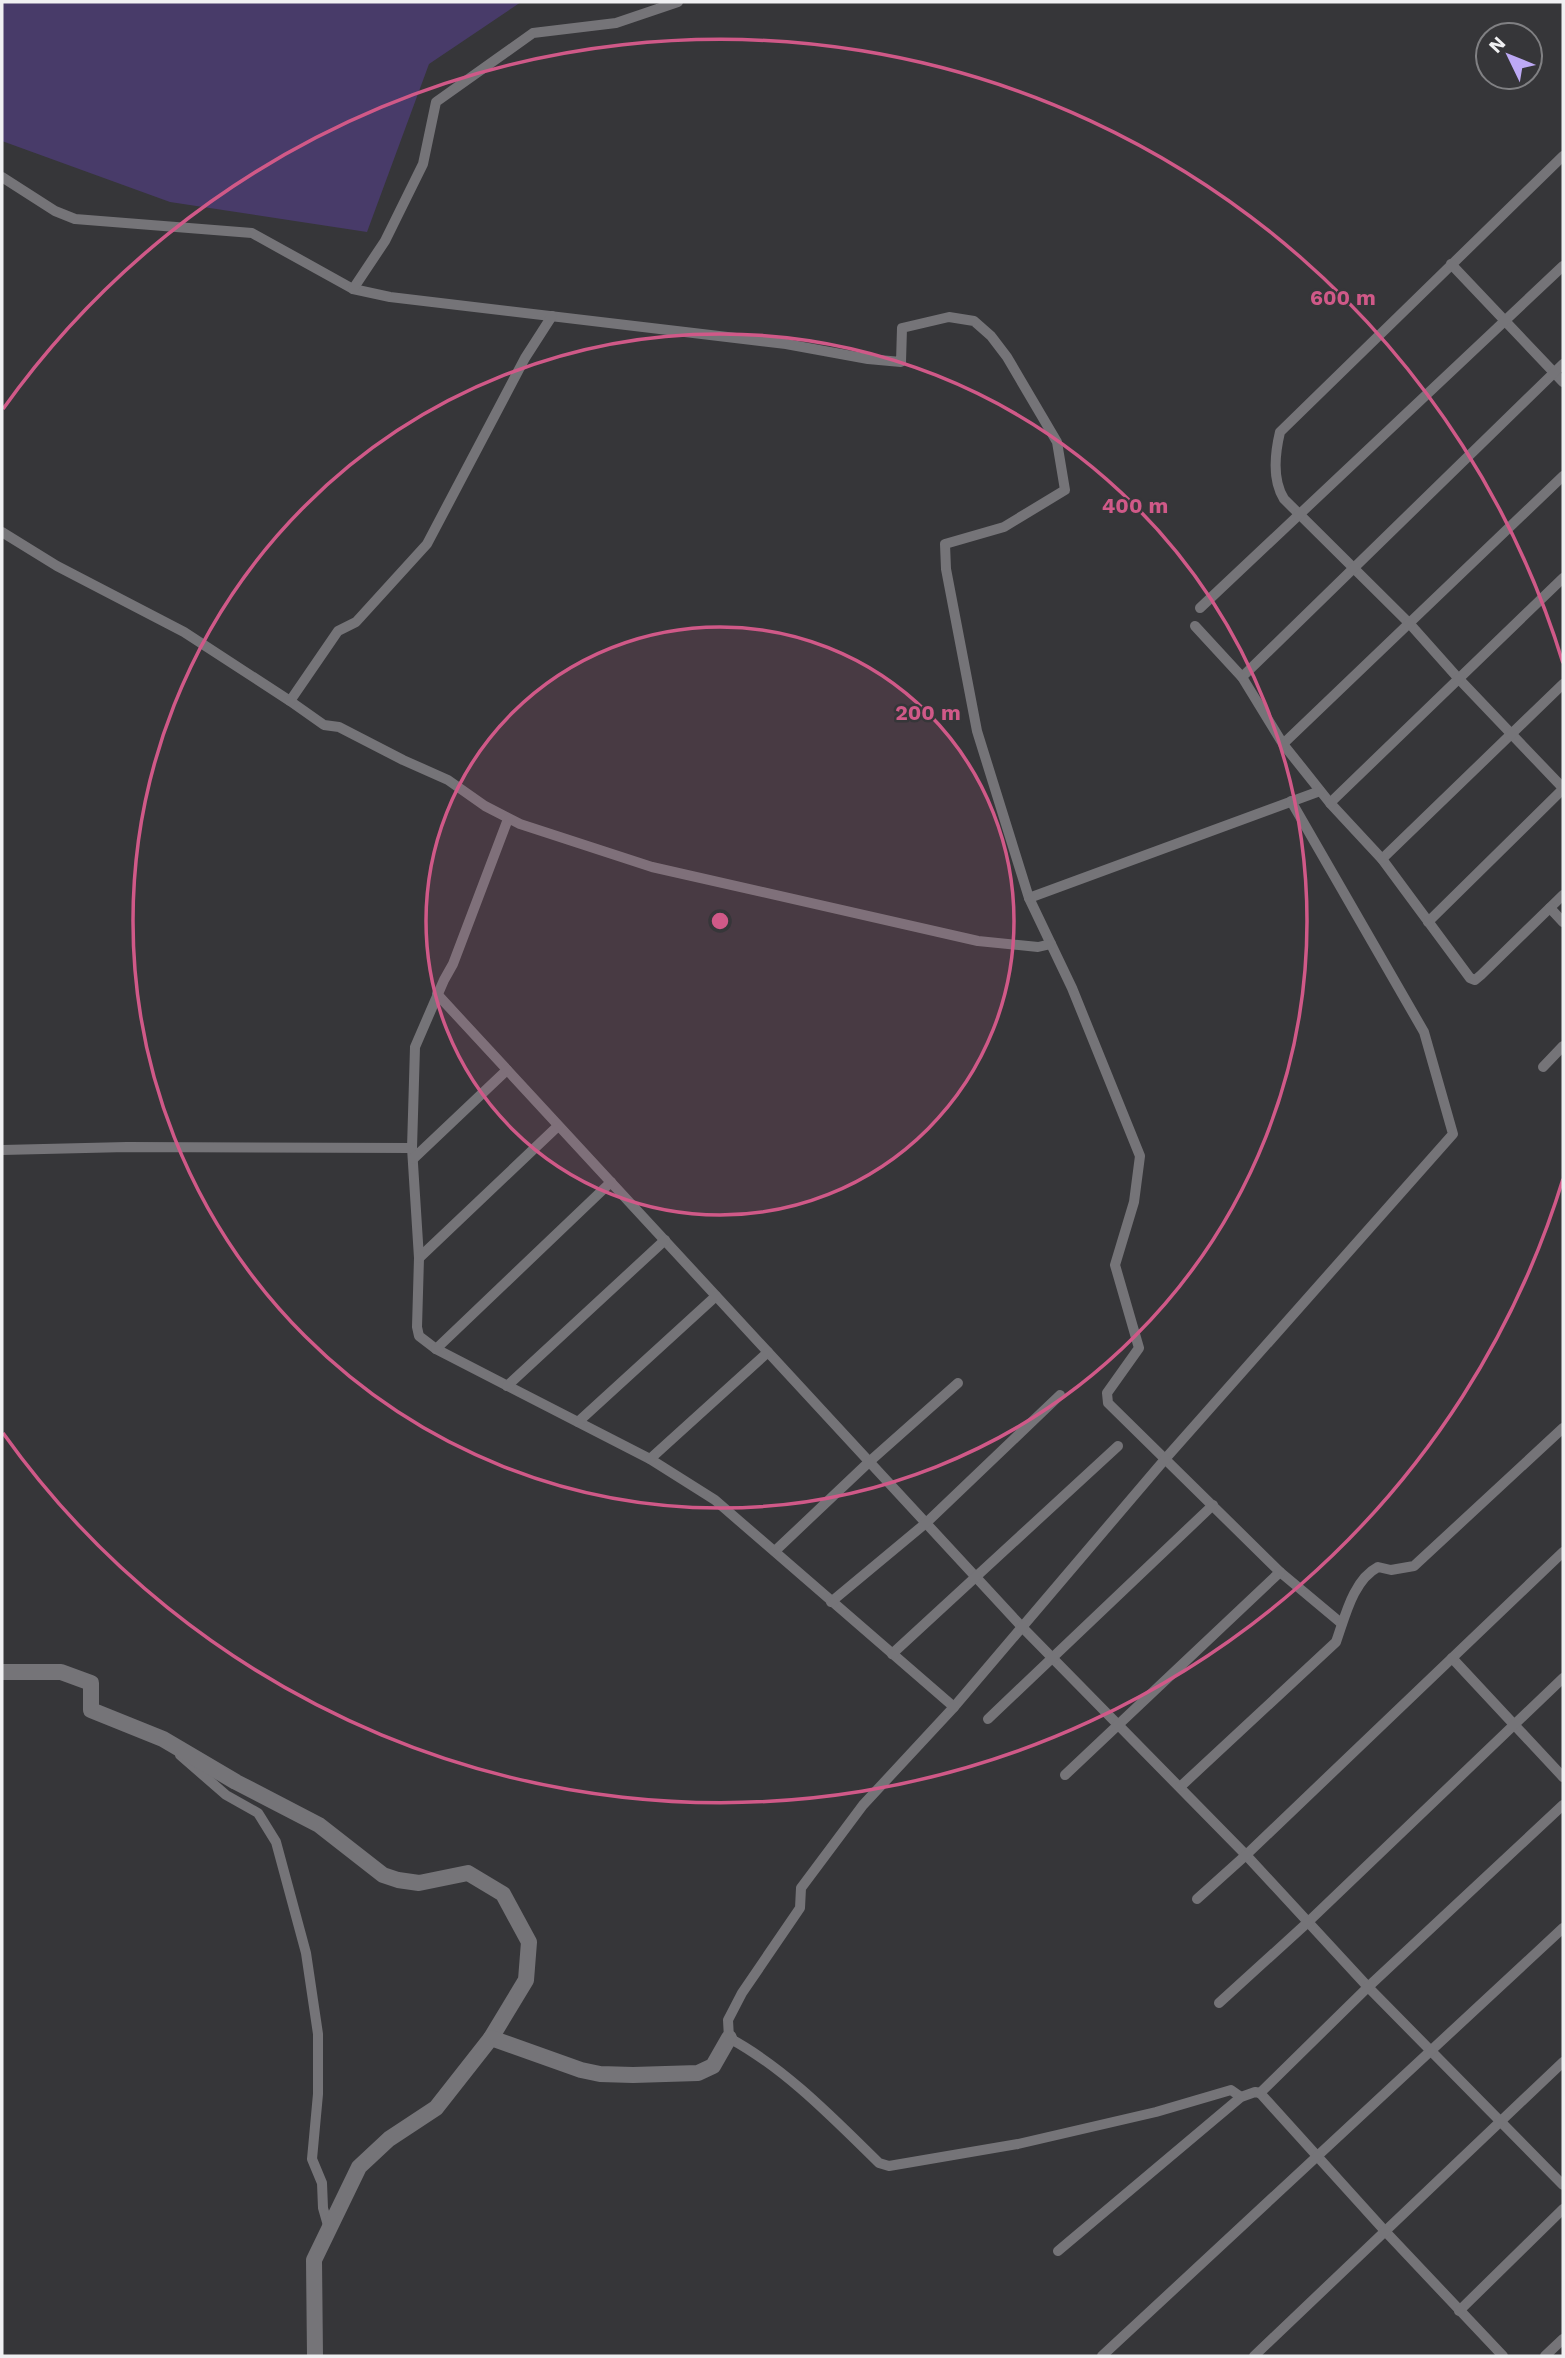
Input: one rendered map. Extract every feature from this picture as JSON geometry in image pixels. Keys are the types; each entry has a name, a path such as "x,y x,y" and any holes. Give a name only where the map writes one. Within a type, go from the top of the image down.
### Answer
{"street":[{"path":"353,289 385,241 423,164 436,102 533,33 616,23 678,2"},
{"path":"1428,922 1563,789 1409,623 1278,491 1276,459 1280,432 1563,156"},
{"path":"2,177 55,211 75,219 252,233 353,289 390,297 786,344 868,359 901,362 902,328 949,317 974,321 991,336 1007,357 1057,442 1065,491 1004,527 945,544 946,569 977,731 1028,898 1072,988 1140,1156 1133,1202 1115,1265 1139,1348 1107,1392 1108,1403 1280,1572 1341,1623"},
{"path":"1451,264 1563,382"},
{"path":"1200,608 1563,266"},
{"path":"290,701 338,631 356,622 427,544 525,358 552,316"},
{"path":"1242,677 1563,364"},
{"path":"1283,744 1563,476"},
{"path":"2,532 57,566 184,632 324,725 339,727 448,780 508,819 652,867 978,941 1038,947 1051,944"},
{"path":"1330,803 1563,578"},
{"path":"1195,626 1242,677 1283,744 1330,803 1381,859 1470,978 1475,980 1563,895"},
{"path":"1381,859 1563,684"},
{"path":"1028,898 1320,791"},
{"path":"491,2038 581,2070 600,2074 698,2073 713,2066 729,2038 728,2020 742,1993 800,1908 801,1888 863,1805 954,1707 1166,1458 1453,1134 1424,1032 1292,801"},
{"path":"508,819 453,964 415,1047 412,1153 419,1258 419,1336 436,1349 650,1459 715,1500 954,1707"},
{"path":"1550,908 1563,922"},
{"path":"437,994 1022,1627 1246,1855 1368,1987 1563,2185"},
{"path":"1543,1067 1563,1046"},
{"path":"2,1150 127,1147 412,1153 507,1069"},
{"path":"419,1258 558,1126"},
{"path":"436,1349 611,1182"},
{"path":"507,1386 664,1240"},
{"path":"578,1422 716,1296"},
{"path":"650,1459 768,1352"},
{"path":"775,1551 958,1383"},
{"path":"831,1602 926,1523 1060,1395"},
{"path":"1180,1787 1336,1642 1341,1623 1366,1573 1378,1567 1391,1570 1414,1566 1563,1427"},
{"path":"892,1654 1118,1446"},
{"path":"988,1718 1213,1505"},
{"path":"1197,1899 1563,1552"},
{"path":"1065,1775 1280,1572"},
{"path":"1452,1658 1563,1777"},
{"path":"2,1672 61,1672 91,1683 91,1710 163,1739 236,1782 319,1825 383,1875 419,1883 468,1873 503,1894 529,1942 526,1980 491,2038 436,2108 389,2139 359,2167 314,2260 315,2356"},
{"path":"1219,2003 1307,1923 1563,1678"},
{"path":"163,1739 226,1795 258,1813 276,1842 306,1953 318,2034 318,2094 312,2158 322,2183 323,2208 329,2229"},
{"path":"1260,2093 1368,1987 1563,1805"},
{"path":"1102,2356 1563,1928"},
{"path":"729,2038 758,2056 820,2106 879,2163 889,2166 1018,2144 1156,2112 1231,2091 1241,2097"},
{"path":"1254,2356 1563,2062"},
{"path":"1058,2251 1241,2097 1260,2093 1503,2356"},
{"path":"1459,2311 1563,2209"},
{"path":"1545,2356 1563,2339"}],"shaded area":[{"path":"2,2 521,2 429,64 367,232 170,202 2,141"}]}
